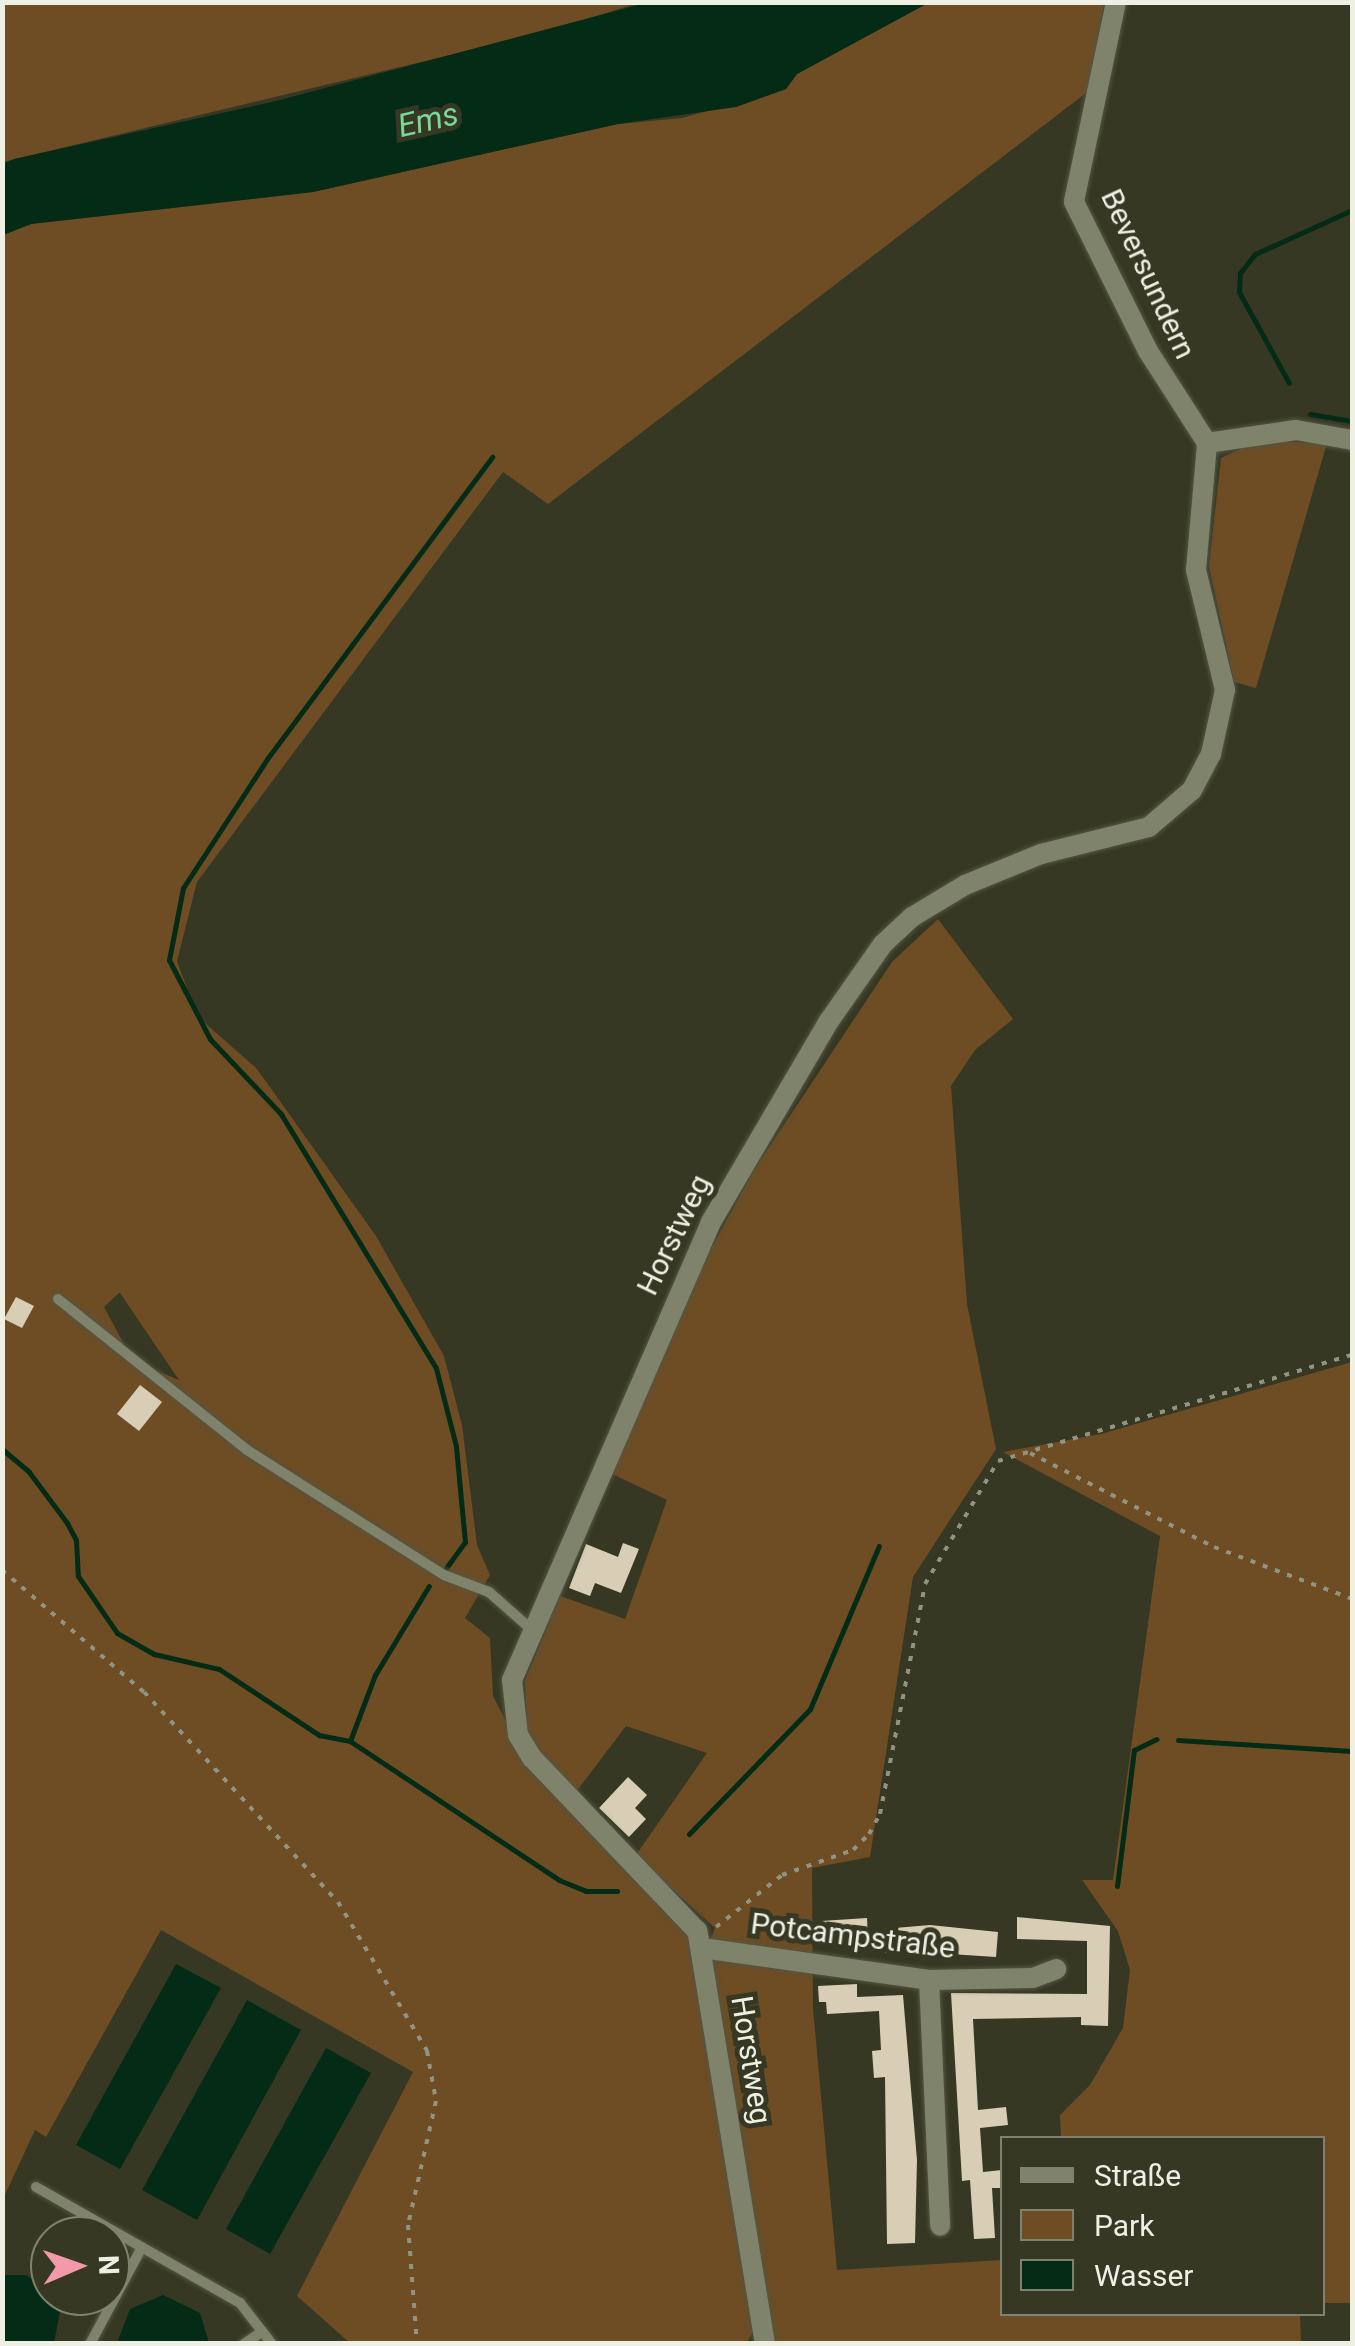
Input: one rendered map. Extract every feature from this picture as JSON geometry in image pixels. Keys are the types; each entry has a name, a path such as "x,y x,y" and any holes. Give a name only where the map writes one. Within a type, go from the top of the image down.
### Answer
{"street":[{"name":"Beversundern","path":"1116,2 1074,202 1148,351 1207,444"},
{"path":"1207,444 1296,430 1352,440"},
{"name":"Horstweg","path":"765,2344 702,1948 676,1903 566,1800 518,1735 512,1680 711,1222 829,1021 883,944 912,917 966,885 1041,854 1149,827 1192,790 1212,754 1225,690 1196,570 1207,444"},
{"name":"Potcampstraße","path":"702,1948 928,1980 1033,1978 1056,1969"},
{"path":"928,1980 940,2226"}],"lane":[{"path":"58,1299 247,1450 444,1576 489,1592 532,1630"},
{"path":"36,2187 240,2304 272,2344"},
{"path":"90,2344 141,2250"},
{"path":"244,2344 262,2332"}],"path":[{"path":"702,1948 724,1916 782,1875 852,1850 869,1834 880,1814 925,1584 998,1461 1352,1355"},
{"path":"1028,1452 1214,1547 1352,1599"},
{"path":"2,1570 144,1692 338,1902 426,2051 436,2100 413,2192 407,2254 418,2344"}],"green space":[{"path":"2,3 638,3 542,33 3,162"},
{"path":"928,3 1104,3 1090,90 548,504 503,472 197,882 177,961 197,1016 257,1069 376,1236 444,1356 462,1425 477,1545 490,1575 465,1618 490,1638 493,1696 510,1729 527,1724 525,1681 560,1596 625,1619 667,1500 608,1472 693,1282 754,1170 892,962 938,919 1013,1019 975,1050 951,1086 967,1304 996,1449 913,1577 870,1857 812,1868 813,2009 837,2270 1000,2260 1000,2316 1300,2316 1301,2343 773,2343 707,1949 715,1928 638,1858 652,1899 691,1940 754,2329 747,2343 350,2343 297,2296 413,2072 161,1930 46,2137 35,2130 3,2199 3,235 31,224 313,192 618,124 682,118 786,89 797,74","holes":["120,1293 179,1380 133,1361 104,1307","626,1726 707,1753 636,1855 573,1796"]},
{"path":"1258,441 1327,443 1256,688 1234,682 1209,566 1221,458"},
{"path":"1352,1362 1352,2303 1325,2303 1325,2136 1061,2136 1060,2115 1090,2085 1123,2028 1130,1970 1118,1931 1082,1880 1113,1880 1160,1536 1003,1452 1101,1434"}],"water":[{"name":"Ems","path":"646,3 928,3 797,74 786,89 736,107 618,124 313,192 31,224 3,235 3,164 14,159 276,101"},
{"path":"176,1964 221,1988 120,2169 76,2145"},
{"path":"247,2000 301,2030 197,2220 142,2190"},
{"path":"326,2048 371,2073 270,2254 226,2229"},
{"path":"2,2275 26,2275 30,2278 30,2316 59,2316 54,2343 3,2343"},
{"path":"163,2295 200,2313 209,2343 117,2343 130,2309"}],"building":[{"path":"16,1297 34,1306 22,1328 4,1319"},
{"path":"140,1385 162,1402 139,1431 117,1414"},
{"path":"623,1543 639,1549 621,1593 595,1583 590,1596 569,1588 586,1544 618,1557"},
{"path":"628,1777 647,1795 635,1808 646,1819 629,1837 599,1808"},
{"path":"1017,1917 1110,1926 1108,2026 1081,2025 1081,2017 973,2019 978,2110 1006,2107 1008,2125 980,2128 983,2172 1000,2170 1000,2188 992,2188 995,2238 974,2239 970,2180 962,2181 951,1993 1087,1994 1087,1941 1017,1939"},
{"path":"867,1918 868,1940 823,1943 821,1921"},
{"path":"930,1925 998,1932 996,1957 950,1954 951,1947 885,1953 883,1929"},
{"path":"857,1984 857,1997 903,1995 917,2160 915,2243 887,2244 885,2077 874,2078 872,2051 881,2050 879,2011 827,2014 826,2002 819,2002 818,1986"}],"waterway":[{"path":"1289,383 1239,292 1240,273 1255,254 1352,210"},
{"path":"1310,414 1352,421"},
{"path":"446,1568 465,1542 456,1446 436,1368 281,1114 210,1039 169,960 183,888 267,759 492,457"},
{"path":"2,1449 29,1472 67,1523 76,1540 78,1576 117,1633 154,1654 219,1669 319,1735 350,1741 559,1880 586,1891 617,1891"},
{"path":"689,1834 810,1709 879,1546"},
{"path":"350,1741 375,1675 429,1586"},
{"path":"1117,1886 1134,1750 1157,1739"},
{"path":"1178,1740 1352,1751"}]}
